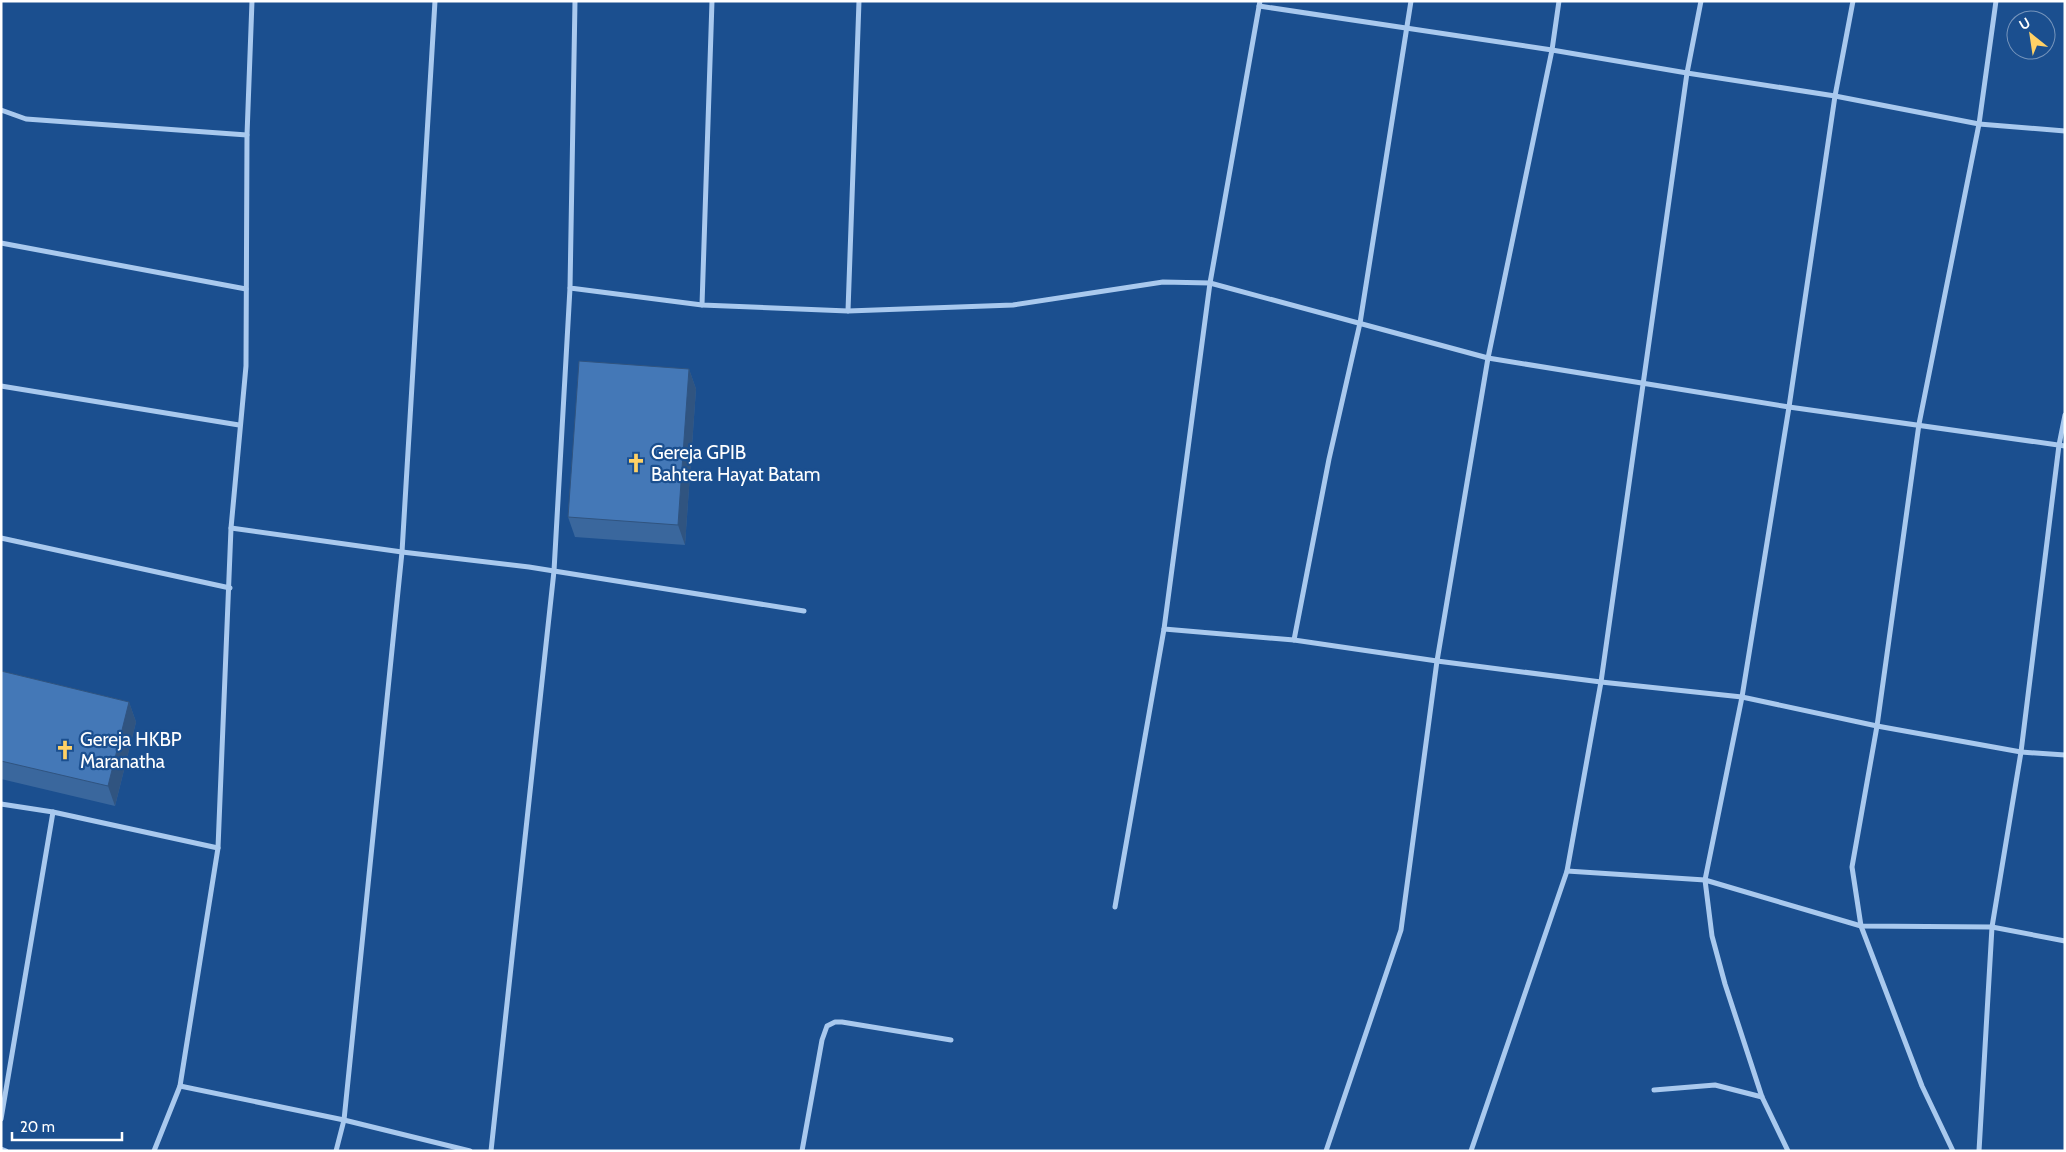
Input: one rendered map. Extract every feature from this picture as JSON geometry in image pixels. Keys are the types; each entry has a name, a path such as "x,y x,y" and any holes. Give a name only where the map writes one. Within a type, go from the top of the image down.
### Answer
{"street":[{"path":"154,1151 180,1086 218,848 231,528 239,425 246,366 247,135 252,1"},
{"path":"336,1151 344,1120 402,552 435,1"},
{"path":"491,1151 554,571 570,288 576,1"},
{"path":"702,305 712,1"},
{"path":"848,311 859,1"},
{"path":"1294,640 1329,458 1360,323 1405,28 1411,1"},
{"path":"1326,1151 1401,930 1436,662 1488,358 1552,50 1559,1"},
{"path":"1471,1151 1568,871 1601,682 1687,74 1701,1"},
{"path":"1788,1151 1762,1097 1725,984 1712,936 1705,880 1742,697 1790,407 1835,96 1854,1"},
{"path":"1953,1151 1922,1086 1861,926 1852,867 1877,726 1919,424 1979,124 1996,1"},
{"path":"1115,907 1164,629 1210,283 1260,4 1552,50 1687,74 1835,96 1979,124 2065,131"},
{"path":"1,110 26,119 247,135"},
{"path":"1,243 246,289"},
{"path":"570,288 702,305 848,311 1013,305 1162,282 1210,283 1488,358 1790,407 2062,445"},
{"path":"1,386 239,425"},
{"path":"1979,1151 1992,927 2020,752 2065,415"},
{"path":"231,528 554,571 804,611"},
{"path":"1,538 230,588"},
{"path":"1164,629 1294,640 1436,662 1742,697 1877,726 2020,752 2065,755"},
{"path":"1,804 52,812 218,848"},
{"path":"1,1119 52,812"},
{"path":"1568,871 1705,880 1861,926 1992,927 2065,941"},
{"path":"802,1151 822,1040 827,1026 835,1022 842,1022 950,1040"},
{"path":"1654,1090 1715,1085 1762,1097"},
{"path":"180,1086 344,1120 470,1151"},
{"path":"1,1150 6,1151"}],"building":[{"name":"Gereja GPIB Bahtera Hayat Batam","path":"579,361 689,369 678,525 568,517"},
{"name":"Gereja HKBP Maranatha","path":"1,671 129,702 108,786 1,761"}],"place":[{"name":"Gereja GPIB Bahtera Hayat Batam","path":"636,463"},
{"name":"Gereja HKBP Maranatha","path":"65,750"}]}
